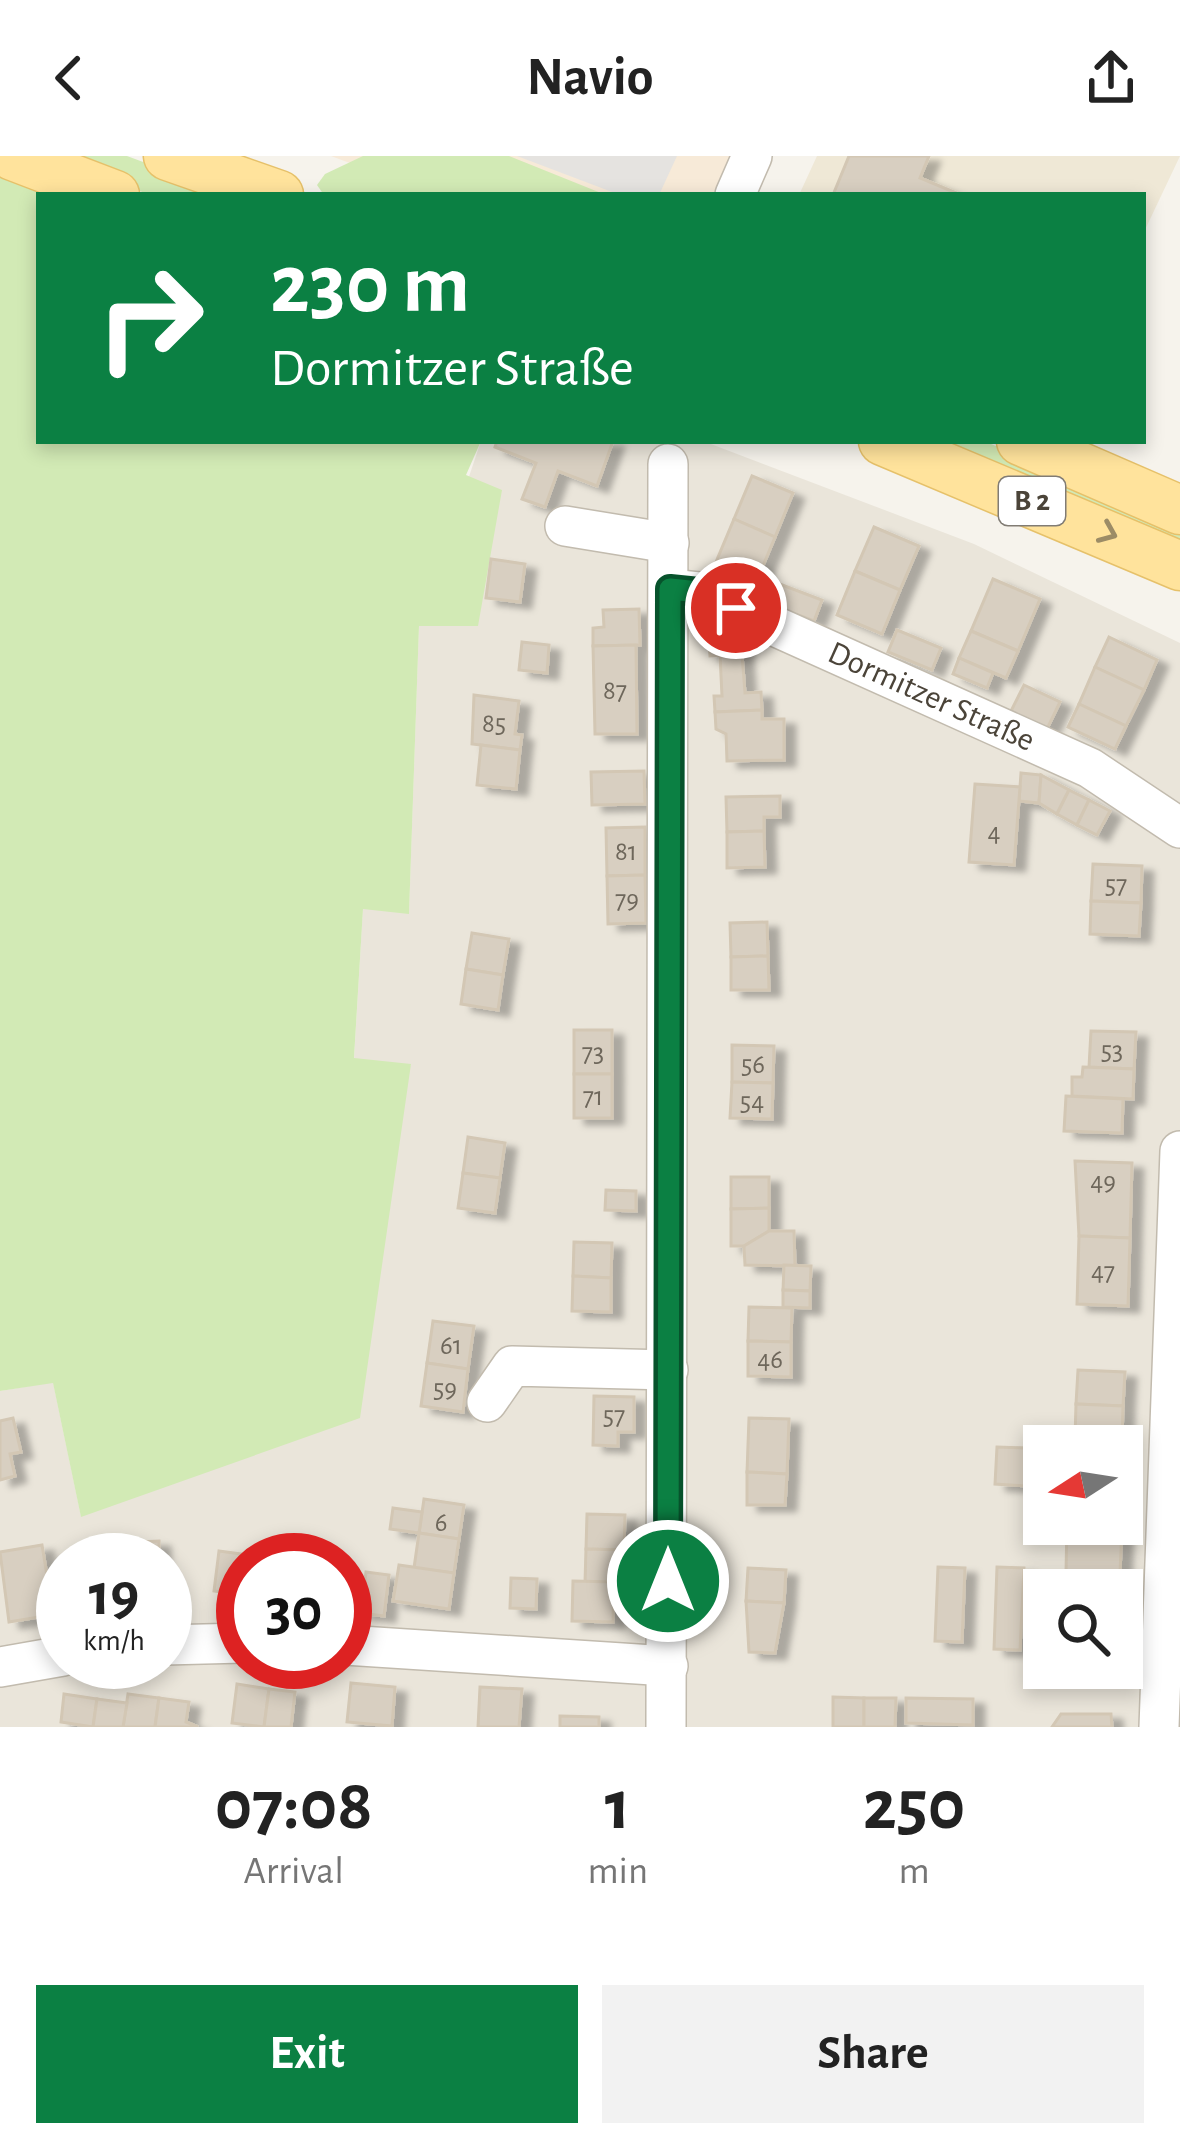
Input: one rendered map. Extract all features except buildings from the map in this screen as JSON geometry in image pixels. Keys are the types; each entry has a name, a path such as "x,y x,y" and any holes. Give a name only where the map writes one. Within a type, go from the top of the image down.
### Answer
{"main road":[{"path":"13,156 107,192"},
{"path":"168,156 270,192"},
{"name":"B 2","path":"890,444 1180,566"},
{"name":"B 2","path":"1028,444 1180,510"}],"street":[{"path":"736,192 752,156"},
{"path":"666,1727 668,464"},
{"path":"566,526 669,543"},
{"name":"Dormitzer Straße","path":"670,589 699,592 1042,745 1142,798 1180,828"},
{"path":"1159,1727 1171,1651 1180,1151"},
{"path":"487,1402 512,1366 668,1370"},
{"path":"372,1647 668,1666"},
{"path":"0,1666 36,1660"}],"shaded area":[{"path":"331,156 747,156 732,192 428,192"},
{"path":"517,156 677,156 660,192 612,192"},
{"path":"817,156 1180,156 1146,228 1146,192 800,192"},
{"path":"480,444 711,444 974,544 1180,643 1180,1727 0,1727 0,1391 53,1382 81,1516 411,1065 354,1059 363,908 409,913 419,625"}],"green space":[{"path":"50,156 127,156 224,192 142,192"},
{"path":"363,156 509,156 599,192 322,192 317,185 325,174"},
{"path":"0,175 44,192 36,192 36,444 480,444 466,475 502,490 478,626 419,626 409,914 363,909 354,1058 411,1064 360,1418 81,1517 53,1383 0,1391"},
{"path":"931,444 991,444 1180,525 1180,550"}],"route":[{"path":"668,1581 670,589 699,592 736,608"}]}
